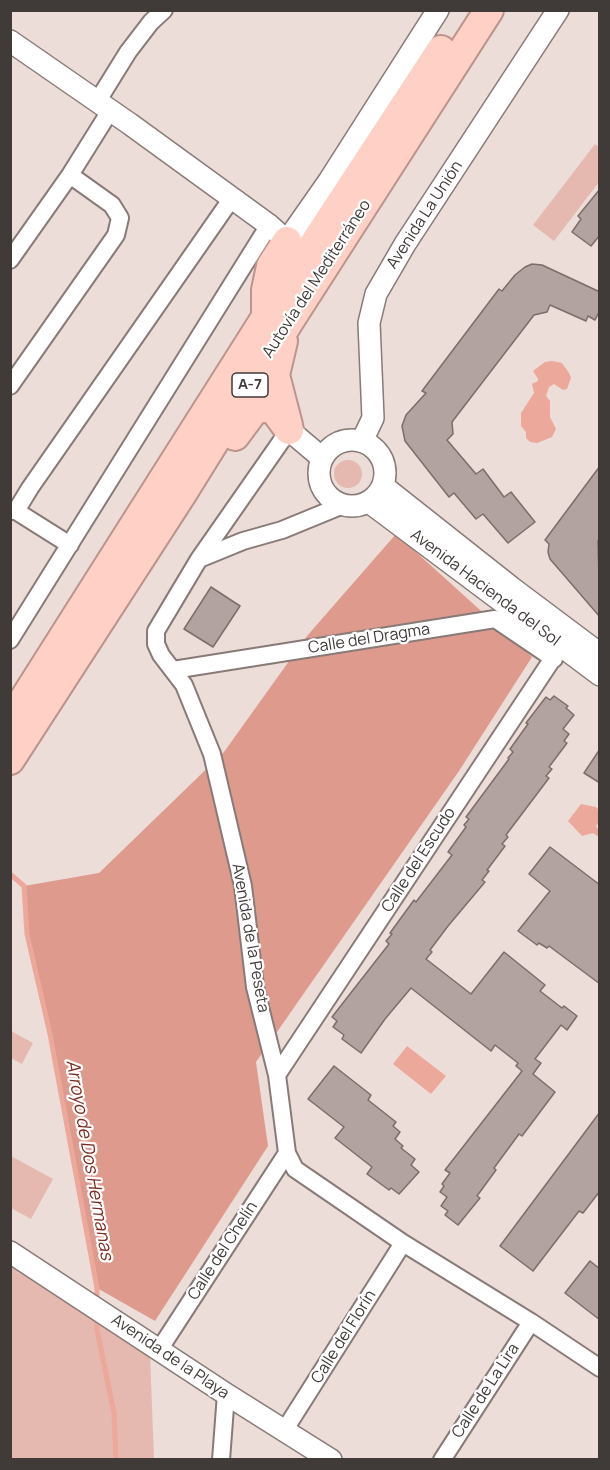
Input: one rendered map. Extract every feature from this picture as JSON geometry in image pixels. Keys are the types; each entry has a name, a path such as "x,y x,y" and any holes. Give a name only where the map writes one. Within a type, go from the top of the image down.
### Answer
{"highway":[{"name":"Autovía del Mediterráneo","path":"10,760 182,495 278,318 467,10"},
{"name":"Autovía del Mediterráneo","path":"10,721 278,318 489,10"},
{"path":"278,233 266,290 278,318 281,348 275,375 289,430"},
{"path":"182,495 226,449 255,409 272,407 289,430"}],"street":[{"path":"10,260 70,175 128,52 151,22 164,10"},
{"path":"10,640 70,545 278,233 329,181 438,10"},
{"name":"Avenida La Unión","path":"362,441 374,418 369,323 376,294 405,244 558,10"},
{"path":"10,41 104,106 278,233"},
{"path":"10,386 116,235 120,218 112,206 70,175"},
{"path":"70,545 13,511 232,198"},
{"path":"289,430 322,458"},
{"name":"Avenida de la Peseta","path":"287,1153 277,1076 255,987 243,886 212,754 184,685 156,644 156,632 199,559 289,430"},
{"path":"199,559 282,530 343,505 361,505 376,494 385,477 382,459 370,445 362,441 344,440 328,450 319,467 321,487 334,501 343,505"},
{"name":"Avenida Hacienda del Sol","path":"376,494 558,653 600,675"},
{"name":"Avenida Hacienda del Sol","path":"376,494 512,588 600,654"},
{"name":"Calle del Dragma","path":"172,670 495,619 558,653"},
{"name":"Calle del Escudo","path":"277,1076 558,653"},
{"path":"287,1153 295,1169 403,1244 531,1322 600,1368"},
{"name":"Calle del Chelín","path":"159,1350 287,1153"},
{"name":"Calle del Florín","path":"284,1431 403,1244"},
{"name":"Avenida de la Playa","path":"10,1252 331,1460"},
{"name":"Calle de La Lira","path":"442,1460 531,1322"},
{"path":"221,1460 226,1394"}],"shaded area":[{"path":"595,144 599,147 599,182 554,241 533,225"},
{"path":"545,362 562,363 571,378 567,389 563,390 554,384 549,387 546,396 550,401 550,417 556,429 552,437 537,443 530,442 521,426 521,413 534,393 532,384 538,381 533,371"},
{"path":"348,460 358,464 362,474 358,484 348,488 338,484 334,474 338,464"},
{"path":"396,534 532,657 459,771 256,1062 268,1146 155,1321 97,1288 50,1034 27,934 24,886 99,873 224,752 307,636"},
{"path":"581,804 598,809 599,822 596,826 599,837 593,833 582,836 568,821"},
{"path":"11,1031 33,1043 22,1064 11,1058"},
{"path":"407,1046 446,1076 431,1094 393,1064"},
{"path":"11,1156 53,1179 31,1219 11,1208"},
{"path":"10,1266 150,1354 154,1459 11,1459"}],"building":[{"path":"600,189 600,235 591,246 572,232 581,219 578,216"},
{"path":"532,264 542,265 600,292 600,310 595,320 588,316 586,321 550,305 547,312 534,315 452,422 453,434 447,440 476,474 483,469 504,497 511,492 535,522 508,543 483,514 476,519 454,493 449,497 405,441 402,426 406,415 426,393 422,391 499,289 502,291 515,275"},
{"path":"600,466 600,539 598,541 600,617 550,559 549,544 545,540"},
{"path":"211,587 240,606 213,647 184,629"},
{"path":"554,696 568,706 566,708 574,715 563,729 569,734 564,741 567,743 549,767 552,769 546,776 549,778 506,835 508,837 502,844 505,846 487,870 489,871 482,880 485,882 448,926 426,959 471,994 504,952 545,985 540,991 577,1016 567,1030 561,1025 535,1059 541,1063 533,1074 555,1092 522,1136 519,1134 494,1168 496,1170 477,1196 480,1198 458,1225 445,1215 448,1211 441,1206 447,1197 440,1192 444,1186 442,1184 450,1173 445,1170 522,1071 516,1066 518,1063 495,1045 491,1051 411,988 361,1053 342,1039 344,1035 333,1027 337,1021 332,1017 389,944 386,941 392,934 390,933 414,900 416,902 452,855 448,852 466,827 464,825 469,819 466,817 509,759 513,752 510,749 528,724 526,723 546,697 550,700"},
{"path":"600,749 600,783 584,773"},
{"path":"550,847 600,885 600,984 549,946 547,948 539,943 537,945 518,931 550,891 529,874"},
{"path":"334,1066 371,1095 368,1100 396,1122 393,1126 400,1132 395,1139 403,1146 401,1148 415,1159 411,1165 419,1172 399,1194 391,1188 389,1190 367,1174 372,1167 335,1138 344,1127 308,1099"},
{"path":"600,1112 600,1191 583,1213 579,1211 533,1271 500,1246"},
{"path":"590,1261 600,1269 600,1320 565,1293"}],"waterway":[{"name":"Arroyo de Dos Hermanas","path":"10,874 24,886 27,934 50,1034 97,1288 97,1303"},
{"name":"Arroyo de Dos Hermanas","path":"97,1315 97,1330 114,1413 116,1460"}]}
